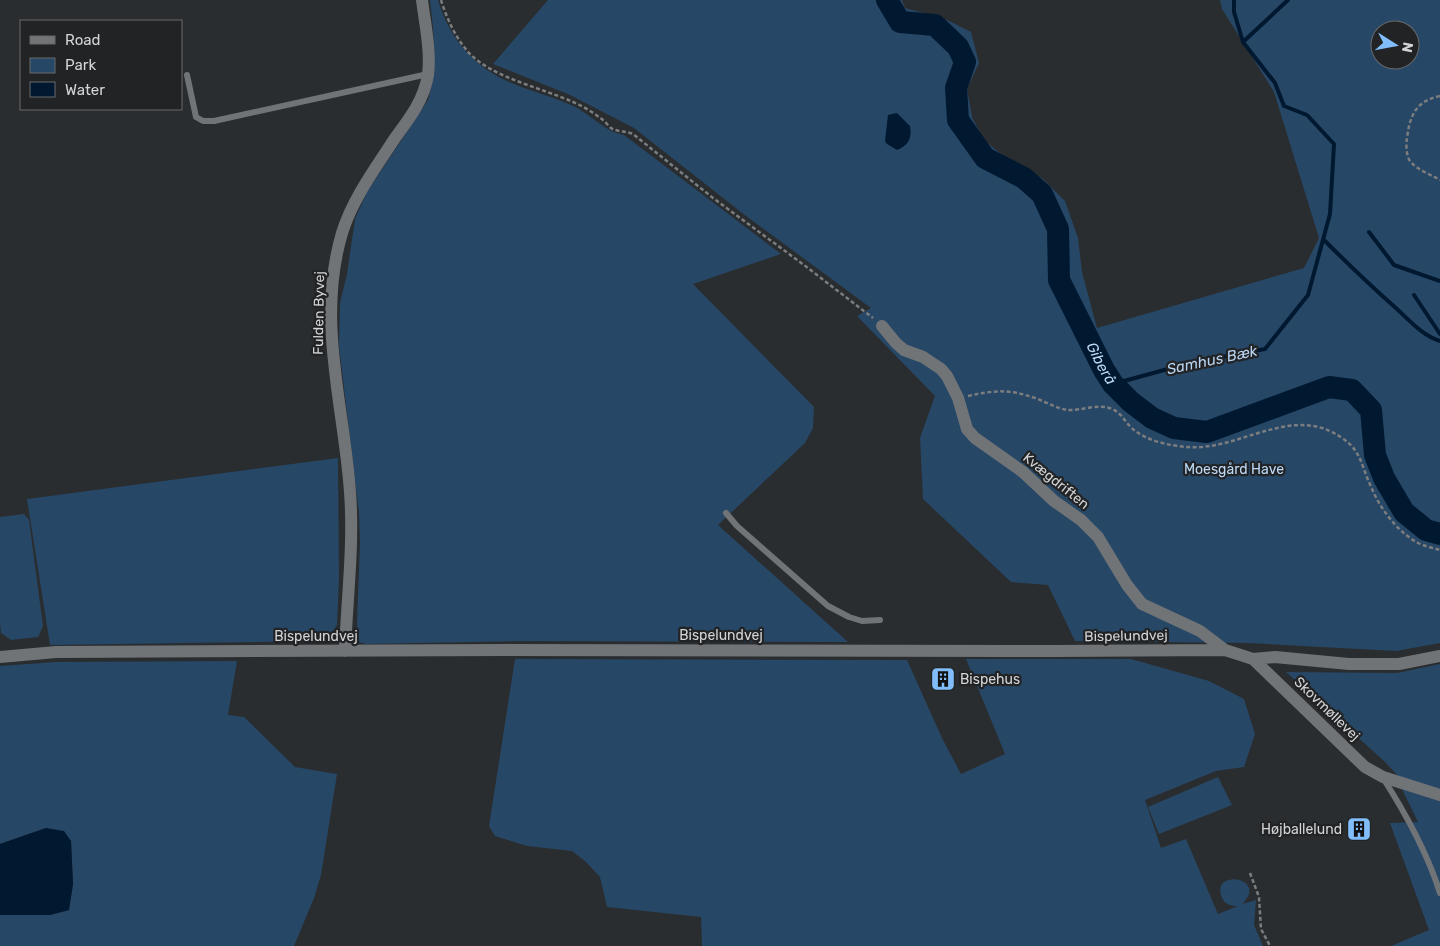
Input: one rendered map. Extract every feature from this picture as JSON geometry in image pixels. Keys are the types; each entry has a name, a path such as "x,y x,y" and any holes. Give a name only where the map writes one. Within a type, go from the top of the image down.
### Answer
{"street":[{"name":"Fulden Byvej","path":"345,651 351,527 350,491 331,345 332,297 336,258 342,232 360,189 416,109 424,92 428,74 428,49 422,0"},
{"name":"Kvægdriften","path":"882,326 904,350 923,357 948,376 958,398 967,429 975,438 1022,472 1054,501 1081,520 1098,537 1127,584 1142,604 1200,630 1225,650"},
{"name":"Bispelundvej","path":"0,657 56,652 1225,650 1253,659 1275,657 1349,664 1399,664 1440,656"},
{"name":"Skovmøllevej","path":"1253,659 1365,767 1383,777 1440,795"}],"lane":[{"path":"187,75 196,117 203,121 214,121 428,74"},
{"path":"726,513 737,526 828,606 849,617 862,621 880,620"},
{"name":"Skovmøllevej","path":"1383,777 1403,810 1434,873 1440,893"}],"path":[{"path":"442,0 447,19 470,54 498,73 575,103 604,121 610,128 624,130 633,134 713,198 882,326"},
{"path":"1440,96 1427,98 1415,110 1409,120 1406,145 1409,159 1418,168 1440,180"},
{"path":"958,398 991,391 1012,391 1064,410 1113,409 1135,431 1142,435 1165,444 1190,448 1238,440 1289,425 1314,427 1331,432 1347,441 1357,451 1372,489 1385,511 1397,526 1419,543 1440,550"},
{"path":"1250,873 1259,897 1261,929 1270,946"}],"green space":[{"path":"430,0 438,0 453,34 467,53 486,69 514,84 578,108 603,126 624,135 781,254 693,284 814,407 813,428 805,443 718,525 848,642 518,641 366,644 359,642 357,623 360,542 359,513 339,346 340,303 347,274 355,219 367,192 428,100 434,62 434,38"},
{"name":"Moesgård Have","path":"548,0 902,0 905,8 945,19 971,32 979,63 967,89 972,117 984,140 1013,164 1042,178 1065,201 1078,238 1082,272 1097,328 1304,268 1319,238 1274,92 1222,9 1220,0 1440,0 1440,643 1396,651 1247,643 1075,641 1048,585 1011,582 923,499 920,438 935,396 857,316 871,308 746,216 634,128 570,95 493,64"},
{"path":"338,458 339,578 337,625 327,641 50,645 27,499"},
{"path":"24,514 29,520 43,626 38,637 11,640 1,633 0,623 0,517"},
{"path":"515,659 907,660 942,738 961,774 1005,754 966,659 1131,659 1209,681 1244,699 1255,734 1244,767 1216,771 1145,800 1161,848 1186,839 1218,914 1238,906 1229,905 1223,900 1220,889 1224,882 1238,880 1245,882 1249,887 1249,895 1242,904 1256,900 1254,925 1263,946 702,946 701,917 607,907 600,877 585,861 572,851 527,846 495,836 489,826"},
{"path":"237,661 228,715 244,717 295,767 337,774 321,875 314,898 294,946 0,946 0,915 50,915 69,910 73,884 71,841 46,828 0,844 0,666 56,662"},
{"path":"1440,664 1440,790 1401,779 1385,762 1286,672 1397,673"},
{"path":"1218,777 1232,805 1159,834 1148,807"},
{"path":"1402,789 1440,801 1440,946 1391,946 1429,930 1390,823 1418,822"}],"water":[{"path":"897,113 910,126 911,130 907,143 897,150 885,141 888,115"},
{"path":"46,828 64,831 71,841 73,884 69,910 50,915 0,915 0,844"}],"waterway":[{"name":"Giberå","path":"887,0 900,22 935,25 958,47 965,62 956,88 958,120 985,158 1024,178 1042,194 1058,229 1059,280 1104,370 1113,384 1131,402 1152,418 1174,428 1207,432 1329,387 1352,390 1371,410 1375,455 1384,478 1404,512 1426,530 1440,534"},
{"name":"Samhus Bæk","path":"1113,384 1190,363 1265,349 1308,295 1330,214 1334,144 1307,115 1284,106 1275,83 1243,42 1234,12 1234,0"},
{"path":"1243,42 1288,0"},
{"path":"1369,232 1394,265 1440,281"},
{"path":"1324,240 1417,328 1428,336 1440,341"},
{"path":"1414,295 1440,334"}],"place":[{"name":"Bispehus","path":"943,679"},
{"name":"Højballelund","path":"1359,829"}]}
